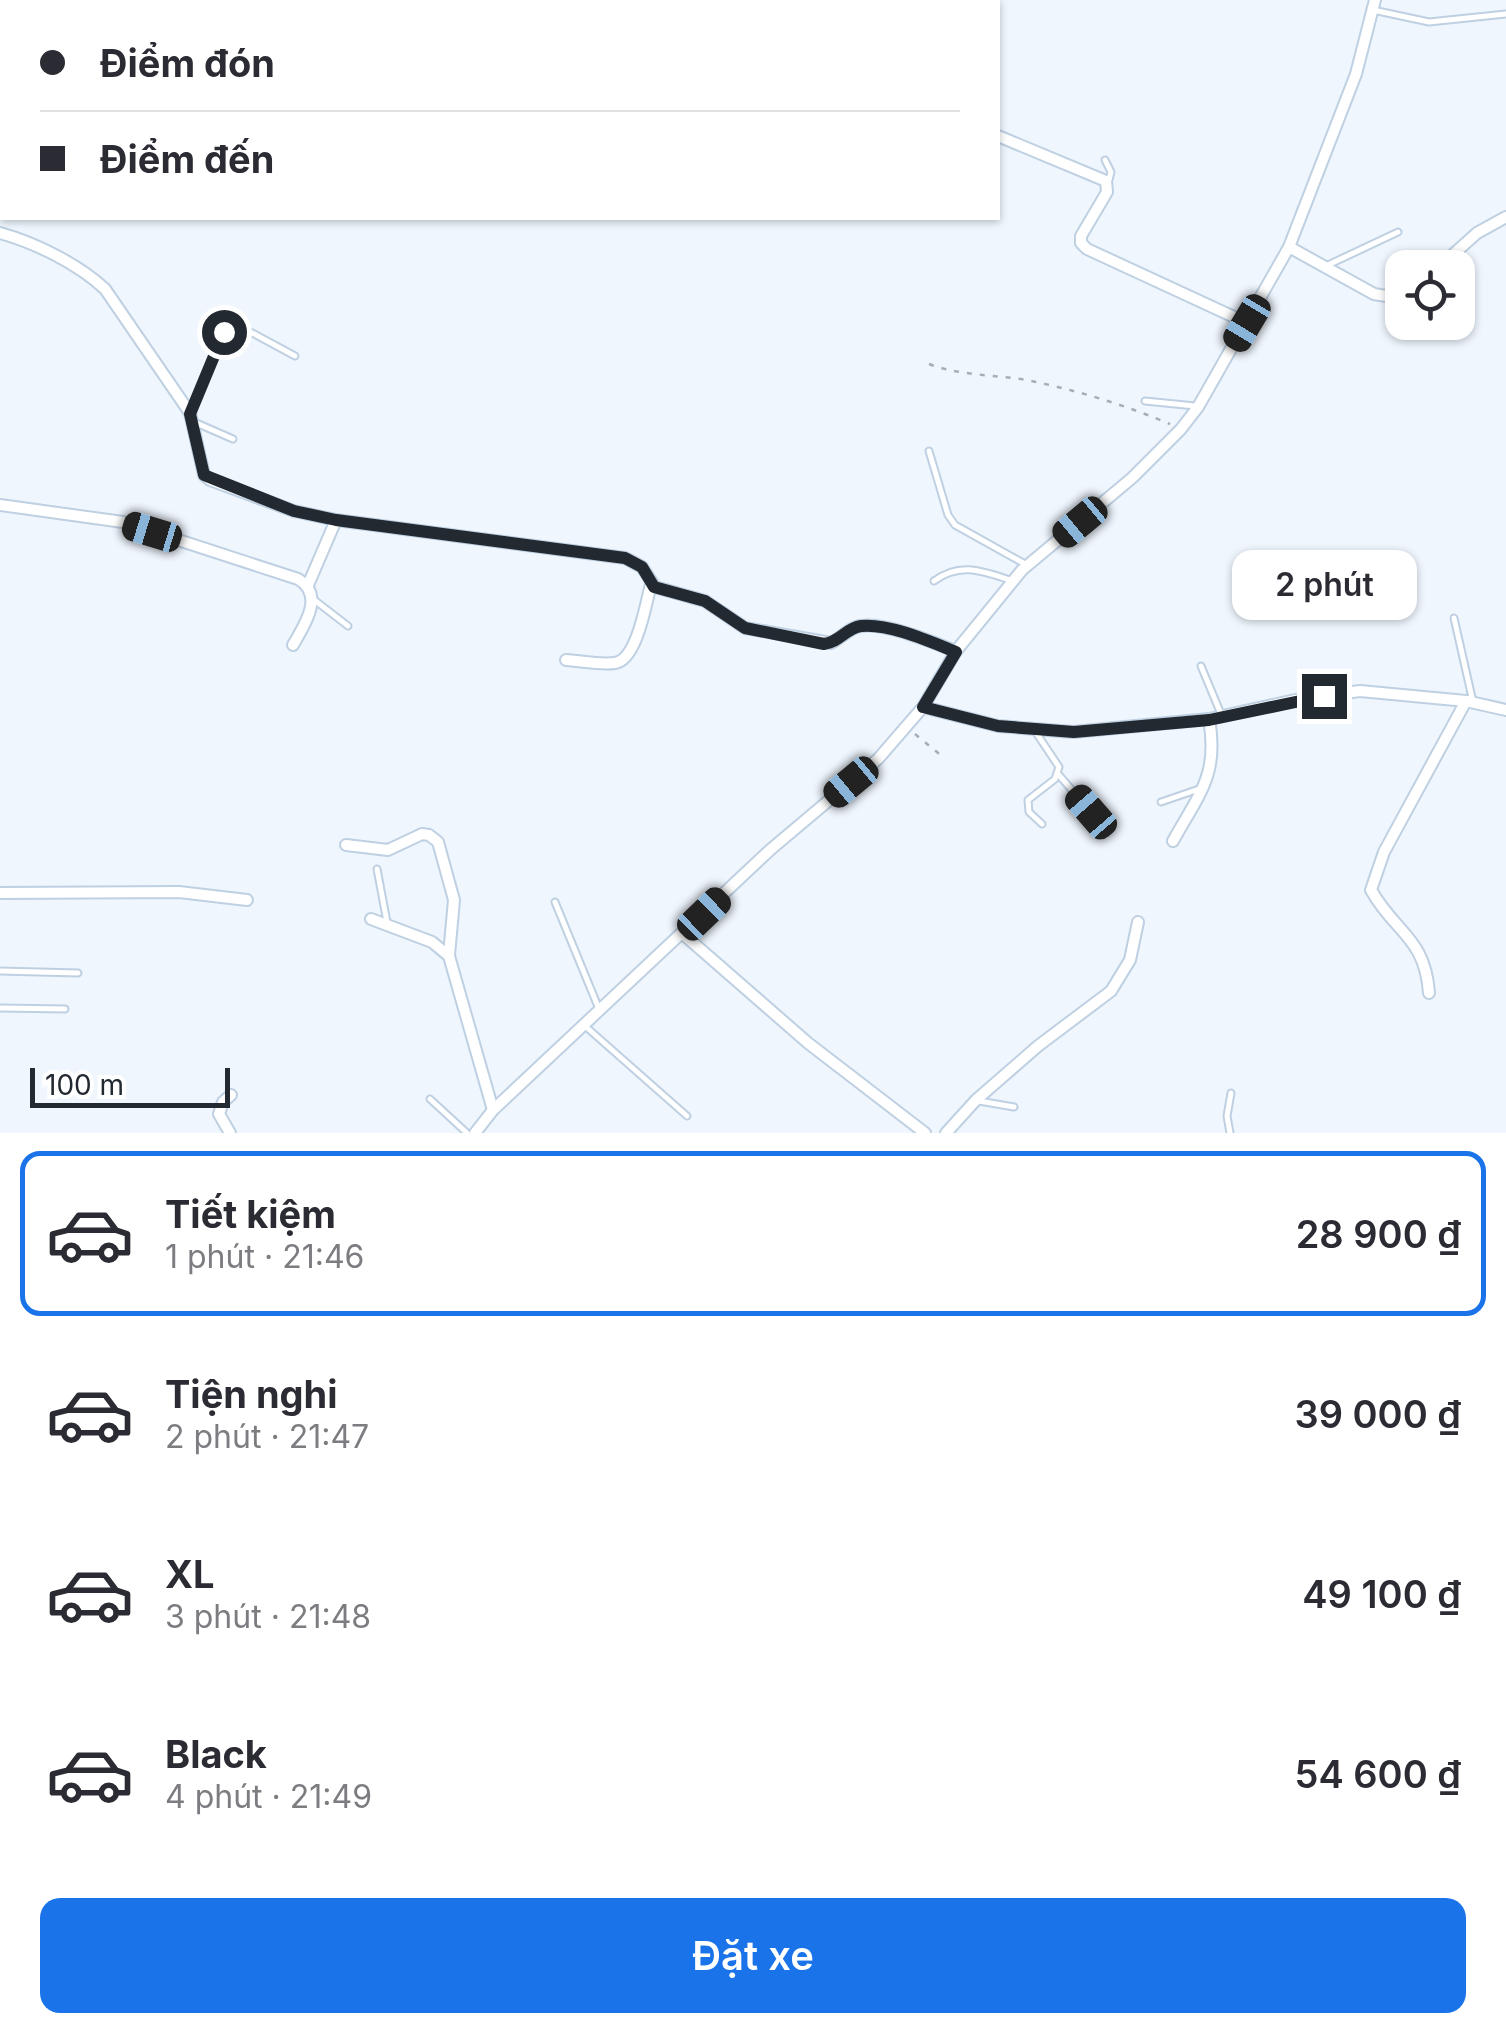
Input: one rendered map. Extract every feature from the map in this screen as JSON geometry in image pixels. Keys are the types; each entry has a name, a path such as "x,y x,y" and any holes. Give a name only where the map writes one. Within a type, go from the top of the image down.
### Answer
{"street":[{"path":"476,1133 493,1110 770,850 878,759 923,707 956,652 1013,581 1132,478 1181,429 1289,247 1356,74 1374,5"},
{"path":"1000,137 1108,183 1107,192 1081,236 1083,246 1247,323"},
{"path":"1458,250 1506,216"},
{"path":"0,232 90,275 125,317 192,418 204,475 210,480 294,511 336,520 625,558 642,567 658,589 705,601 753,630 831,643 852,629 867,626 916,636 956,652"},
{"path":"1289,247 1374,294 1385,296"},
{"path":"0,506 123,522 298,578 308,585 313,599 294,645"},
{"path":"308,585 336,520"},
{"path":"566,660 616,663 625,659 633,646 652,584"},
{"path":"923,707 998,726 1074,732 1209,720 1300,699 1360,691 1469,702 1506,710"},
{"path":"1429,993 1427,968 1415,945 1371,890 1384,852 1469,702"},
{"path":"1173,841 1214,757 1209,720"},
{"path":"346,845 388,850 422,834 438,842 454,900 449,956 493,1110"},
{"path":"0,893 180,892 247,900"},
{"path":"371,919 432,942 449,956"},
{"path":"946,1133 976,1100 1038,1046 1112,991 1130,960 1138,922"},
{"path":"683,934 808,1043 925,1133"},
{"path":"230,1133 219,1114 232,1095"}],"lane":[{"path":"1374,5 1429,22 1506,14"},
{"path":"1106,160 1111,172 1108,183"},
{"path":"1326,266 1398,232"},
{"path":"233,439 192,418 222,337 229,328 243,328 295,356"},
{"path":"1145,401 1198,406"},
{"path":"929,451 948,515 955,525 1027,566"},
{"path":"934,582 946,572 966,568 1013,581"},
{"path":"313,599 348,626"},
{"path":"1454,618 1469,702"},
{"path":"1201,666 1222,717"},
{"path":"1035,730 1058,764 1058,774 1091,812"},
{"path":"1042,824 1029,812 1028,800 1058,774"},
{"path":"1161,802 1202,788"},
{"path":"377,869 388,925"},
{"path":"555,902 600,1012"},
{"path":"0,971 78,972"},
{"path":"0,1008 65,1009"},
{"path":"585,1026 687,1116"},
{"path":"1230,1133 1227,1116 1231,1093"},
{"path":"430,1099 467,1133"},
{"path":"976,1100 1014,1106"}],"path":[{"path":"929,364 964,373 1034,381 1124,405 1181,429"},
{"path":"906,727 942,757"}],"route":[{"path":"224,332 190,414 204,475 294,511 336,520 625,558 642,567 654,587 705,601 753,630 824,644 836,642 862,626 916,636 956,652 923,707 998,726 1074,732 1137,728 1209,720 1324,696"}]}
